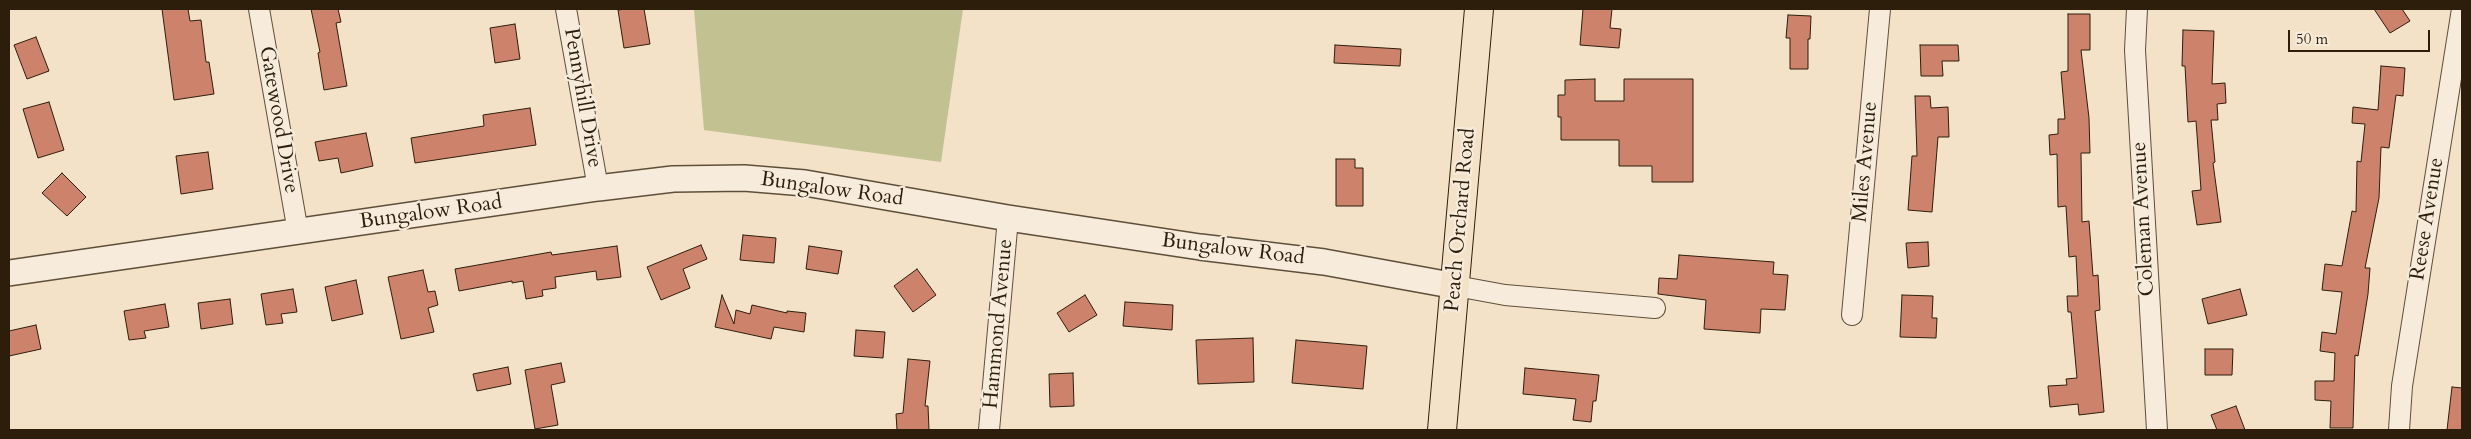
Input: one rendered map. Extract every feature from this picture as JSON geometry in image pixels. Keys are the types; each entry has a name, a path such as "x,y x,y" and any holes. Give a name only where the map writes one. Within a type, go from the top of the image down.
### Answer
{"main road":[{"name":"Peach Orchard Road","path":"1442,430 1479,9"}],"street":[{"name":"Gatewood Drive","path":"258,9 298,232"},
{"name":"Pennyhill Drive","path":"566,9 598,188"},
{"name":"Miles Avenue","path":"1852,315 1880,9"},
{"name":"Coleman Avenue","path":"2136,9 2135,50 2157,430"},
{"name":"Reese Avenue","path":"2399,430 2402,386 2462,9"},
{"name":"Bungalow Road","path":"9,273 598,188 673,179 744,178 805,183 1008,218 1200,247 1324,262 1505,295 1655,308"},
{"name":"Hammond Avenue","path":"989,430 1008,218"}],"green space":[{"path":"694,9 963,9 941,162 704,130"}],"building":[{"path":"162,9 188,9 190,21 201,20 206,62 209,62 214,94 174,100"},
{"path":"311,9 338,9 341,22 336,23 347,86 324,90 318,53 320,52"},
{"path":"644,9 650,44 624,48 618,10"},
{"path":"1583,9 1612,9 1610,28 1621,29 1619,48 1580,45"},
{"path":"2374,9 2402,9 2410,21 2390,33"},
{"path":"2068,14 2090,14 2090,50 2081,50 2089,118 2090,153 2081,153 2082,222 2089,221 2093,276 2098,275 2100,310 2095,311 2104,412 2079,415 2078,404 2050,407 2048,386 2067,385 2066,379 2077,378 2071,312 2068,312 2067,296 2078,296 2076,256 2069,257 2066,206 2058,207 2057,154 2050,155 2049,135 2058,134 2058,119 2065,119 2061,72 2068,71"},
{"path":"1788,15 1811,16 1810,39 1808,39 1808,69 1790,69 1790,38 1786,38"},
{"path":"515,24 520,59 495,63 490,28"},
{"path":"2183,30 2214,31 2212,84 2225,83 2226,103 2217,104 2218,120 2211,120 2215,162 2213,163 2221,222 2197,225 2192,191 2201,190 2196,121 2188,122 2185,66 2182,66"},
{"path":"36,37 49,71 27,79 14,45"},
{"path":"1335,45 1401,49 1400,66 1334,63"},
{"path":"1920,45 1958,45 1959,61 1942,61 1943,76 1921,76"},
{"path":"2381,66 2405,68 2403,96 2396,95 2389,148 2381,147 2379,198 2365,268 2370,268 2368,294 2358,356 2355,355 2353,428 2330,428 2331,401 2315,400 2315,381 2334,381 2335,353 2320,351 2322,332 2336,334 2342,292 2322,290 2325,264 2342,266 2352,211 2356,212 2357,161 2361,162 2365,124 2352,123 2353,107 2378,110"},
{"path":"1595,79 1595,101 1624,101 1624,79 1693,79 1693,182 1652,182 1652,166 1619,166 1619,140 1561,140 1561,117 1558,117 1558,95 1565,95 1565,80"},
{"path":"1915,96 1930,96 1931,108 1948,107 1949,137 1938,137 1932,212 1908,210 1912,156 1917,156"},
{"path":"49,102 64,150 38,158 23,109"},
{"path":"530,108 536,145 415,163 411,138 484,126 483,115"},
{"path":"366,133 373,166 341,173 338,158 319,161 315,142"},
{"path":"208,152 213,189 181,194 176,156"},
{"path":"1336,159 1355,159 1355,168 1363,168 1363,206 1336,206"},
{"path":"62,173 86,197 67,216 42,193"},
{"path":"743,235 776,238 774,263 740,260"},
{"path":"1928,242 1929,266 1908,268 1906,243"},
{"path":"701,245 707,259 683,269 690,288 661,300 647,267"},
{"path":"617,246 621,277 597,280 596,271 555,277 556,288 542,290 543,296 526,299 523,281 512,283 512,281 459,291 455,269 551,252 552,255"},
{"path":"809,246 842,251 838,274 806,269"},
{"path":"1679,255 1774,262 1773,274 1788,275 1785,310 1761,309 1760,333 1704,329 1706,300 1658,294 1659,278 1677,279"},
{"path":"917,269 936,295 913,312 894,286"},
{"path":"423,270 428,292 435,291 438,305 428,308 434,332 401,339 388,277"},
{"path":"356,280 363,314 332,321 325,287"},
{"path":"293,289 297,312 281,314 283,323 266,325 261,294"},
{"path":"2240,289 2247,315 2208,324 2202,299"},
{"path":"722,295 734,324 736,310 750,314 752,305 787,313 787,311 806,313 804,332 774,327 771,339 715,327"},
{"path":"1085,295 1097,315 1069,332 1057,313"},
{"path":"1902,295 1933,296 1932,318 1937,318 1936,338 1900,337"},
{"path":"230,299 233,324 201,329 198,303"},
{"path":"1125,302 1173,305 1172,330 1123,326"},
{"path":"165,304 169,327 144,331 146,338 129,340 124,311"},
{"path":"36,325 41,349 9,356 9,331"},
{"path":"856,330 885,332 883,358 854,356"},
{"path":"1253,338 1254,382 1198,384 1196,340"},
{"path":"1296,340 1367,346 1363,389 1292,383"},
{"path":"2205,349 2233,349 2232,375 2205,375"},
{"path":"908,359 930,361 925,406 928,406 929,430 897,430 896,414 903,413"},
{"path":"561,363 565,382 551,385 558,425 535,429 525,370"},
{"path":"508,367 511,384 477,391 473,374"},
{"path":"1525,368 1599,375 1596,401 1593,401 1591,422 1573,420 1576,399 1523,394"},
{"path":"1073,373 1074,406 1050,407 1049,374"},
{"path":"2452,387 2462,388 2462,430 2447,430"},
{"path":"2236,406 2245,430 2217,430 2211,415"}]}
